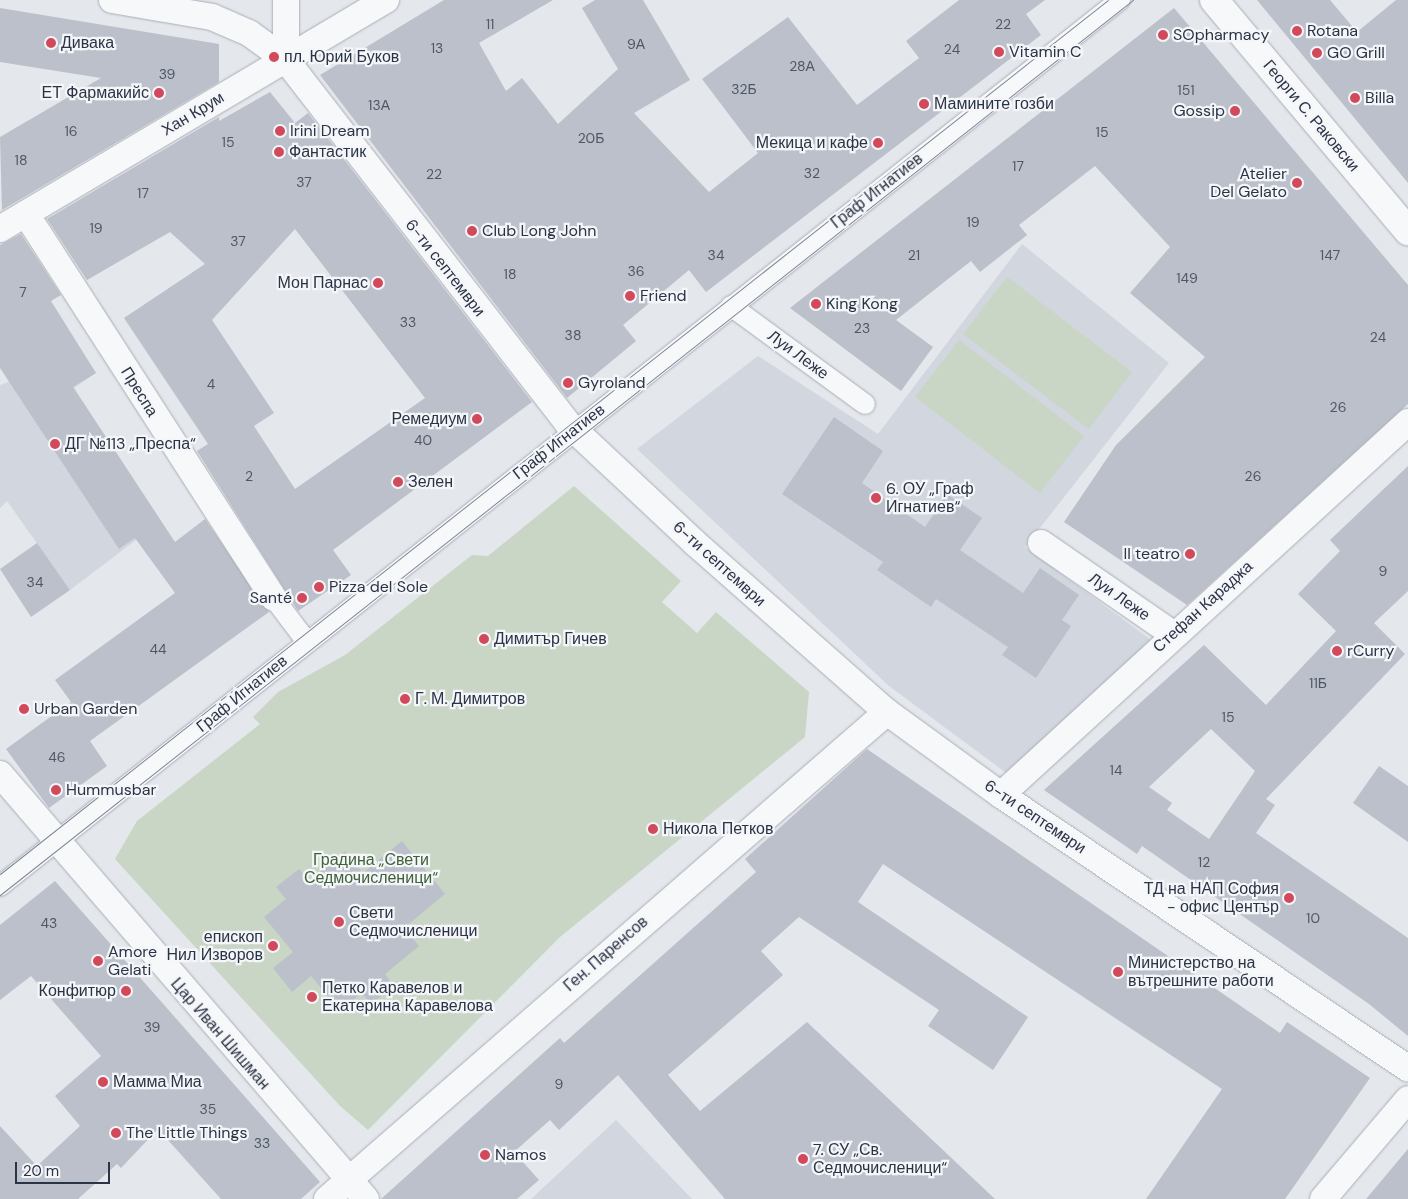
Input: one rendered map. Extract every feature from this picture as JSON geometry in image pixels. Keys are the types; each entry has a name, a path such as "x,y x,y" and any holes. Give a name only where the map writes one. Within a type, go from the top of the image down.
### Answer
{"street":[{"name":"6-ти септември","path":"112,0 212,17 249,33 286,60 574,430 887,712 1001,795 1408,1068"},
{"path":"286,0 286,60"},
{"name":"Хан Крум","path":"0,229 386,0"},
{"name":"Граф Игнатиев","path":"0,886 574,430 1120,0"},
{"name":"Георги С. Раковски","path":"1214,0 1408,231"},
{"name":"Преспа","path":"26,214 273,597 307,642"},
{"name":"Луи Леже","path":"731,306 865,404"},
{"name":"Стефан Караджа","path":"1001,795 1172,634 1408,422"},
{"name":"Луи Леже","path":"1041,543 1172,634"},
{"name":"Ген. Паренсов","path":"327,1199 887,712"},
{"name":"Цар Иван Шишман","path":"0,774 55,843 347,1182 366,1199"},
{"path":"1323,1199 1408,1099"}],"shaded area":[{"name":"6. ОУ „Граф Игнатиев“","path":"1022,244 1169,363 1025,547 1151,640 1009,775 889,686 637,449 758,356 878,434"},
{"name":"ДГ №113 „Преспа“","path":"84,355 96,373 74,388 161,521 70,590 7,501 0,508 0,385"},
{"path":"616,1120 692,1199 531,1199"}],"green space":[{"path":"1007,277 1132,372 1089,429 963,334"},
{"path":"959,340 1084,436 1040,493 915,397"},
{"name":"Градина „Свети Седмочисленици“","path":"574,486 681,581 662,602 697,633 716,612 809,692 805,737 560,937 368,1130 340,1106 115,859 137,821 260,724 253,717 278,692 345,655 472,555 488,556"}],"building":[{"path":"444,0 553,0 479,43 506,91 522,78 558,124 618,69 582,8 595,0 643,0 690,80 634,113 709,192 758,153 702,79 788,17 857,105 919,58 906,41 959,0 1045,0 1026,14 1041,35 706,292 689,270 623,325 636,341 567,398 320,75"},
{"path":"1257,0 1330,0 1357,32 1396,0 1408,0 1408,183"},
{"path":"0,8 219,44 219,82 2,210 0,137 101,78 0,62"},
{"path":"1174,8 1408,285 1408,404 1187,605 1064,522 1116,445 1205,357 1130,293 1170,247 1095,166 1019,225 1027,235 980,272 971,261 896,320 933,347 901,391 790,308"},
{"path":"270,92 295,123 308,113 532,402 333,550 351,575 298,611 197,451 208,444 124,318 205,264 170,232 87,280 47,219 219,117 219,121","holes":["295,229 425,398 295,489 254,426 274,413 212,320"]},
{"path":"21,234 61,295 51,301 96,373 73,387 175,542 205,519 269,612 90,741 107,766 49,808 6,749 71,702 55,680 175,593 135,538 119,549 0,368 0,245"},
{"path":"834,417 883,451 862,483 925,527 947,494 982,518 960,550 1023,593 1040,568 1079,595 1062,620 1071,626 1036,678 1002,655 1008,647 936,599 931,607 877,570 883,562 782,494"},
{"path":"1408,466 1408,591 1374,623 1405,654 1266,799 1275,805 1256,833 1408,938 1408,1036 1369,1004 1142,846 1137,854 1044,790 1204,645 1266,705 1336,631 1298,594 1340,551 1330,540","holes":["1211,729 1255,771 1209,839 1167,810 1172,803 1149,787"]},
{"path":"37,543 70,590 31,617 0,569"},
{"name":"Министерство на вътрешните работи","path":"867,749 1280,1033 1287,1022 1370,1078 1285,1199 1146,1199 1222,1089 883,864 858,902 1028,1017 993,1070 928,1026 939,1010 799,917 761,951 783,975 668,1075 700,1111 807,1022 995,1199 725,1199 618,1075 559,1130 550,1120 514,1152 539,1180 517,1199 381,1199 560,1038 564,1043 756,872 745,859"},
{"path":"1379,766 1408,786 1408,842 1353,803"},
{"name":"Свети Седмочисленици","path":"402,841 445,894 404,928 419,946 385,974 394,986 371,1004 362,993 340,1011 311,976 292,992 273,968 293,952 264,917 286,899 276,887 299,869 309,881 345,851 363,873"},
{"path":"55,881 320,1182 301,1199 221,1199 158,1129 121,1168 117,1164 78,1199 0,1199 0,1126 37,1166 80,1126 55,1096 101,1056 31,976 0,1000 0,925"},
{"path":"1408,1149 1408,1199 1366,1199"}],"tram line":[{"path":"0,874 1108,0"},
{"path":"0,895 1133,0"}],"place":[{"name":"Rotana","path":"1297,31"},
{"name":"SOpharmacy","path":"1163,35"},
{"name":"Дивака","path":"51,43"},
{"name":"Vitamin C","path":"999,52"},
{"name":"GO Grill","path":"1317,53"},
{"name":"пл. Юрий Буков","path":"274,57"},
{"name":"ЕТ Фармакийс","path":"159,93"},
{"name":"Billa","path":"1355,98"},
{"name":"Мамините гозби","path":"924,104"},
{"name":"Gossip","path":"1235,111"},
{"name":"Irini Dream","path":"280,131"},
{"name":"Мекица и кафе","path":"878,143"},
{"name":"Фантастик","path":"279,152"},
{"name":"Atelier Del Gelato","path":"1297,183"},
{"name":"Club Long John","path":"472,231"},
{"name":"Мон Парнас","path":"378,283"},
{"name":"Friend","path":"630,296"},
{"name":"King Kong","path":"816,304"},
{"name":"Gyroland","path":"568,383"},
{"name":"Ремедиум","path":"477,419"},
{"name":"ДГ №113 „Преспа“","path":"55,444"},
{"name":"Зелен","path":"398,482"},
{"name":"6. ОУ „Граф Игнатиев“","path":"876,498"},
{"name":"Il teatro","path":"1190,554"},
{"name":"Pizza del Sole","path":"319,587"},
{"name":"Santé","path":"302,598"},
{"name":"Димитър Гичев","path":"484,639"},
{"name":"rCurry","path":"1337,651"},
{"name":"Г. М. Димитров","path":"405,699"},
{"name":"Urban Garden","path":"24,709"},
{"name":"Hummusbar","path":"56,790"},
{"name":"Никола Петков","path":"653,829"},
{"name":"ТД на НАП София - офис Център","path":"1289,898"},
{"name":"Свети Седмочисленици","path":"339,922"},
{"name":"епископ Нил Изворов","path":"273,946"},
{"name":"Amore Gelati","path":"98,961"},
{"name":"Министерство на вътрешните работи","path":"1118,972"},
{"name":"Конфитюр","path":"126,991"},
{"name":"Петко Каравелов и Екатерина Каравелова","path":"312,997"},
{"name":"Мамма Миа","path":"103,1082"},
{"name":"The Little Things","path":"116,1133"},
{"name":"Namos","path":"485,1155"},
{"name":"7. СУ „Св. Седмочисленици“","path":"803,1159"}]}
